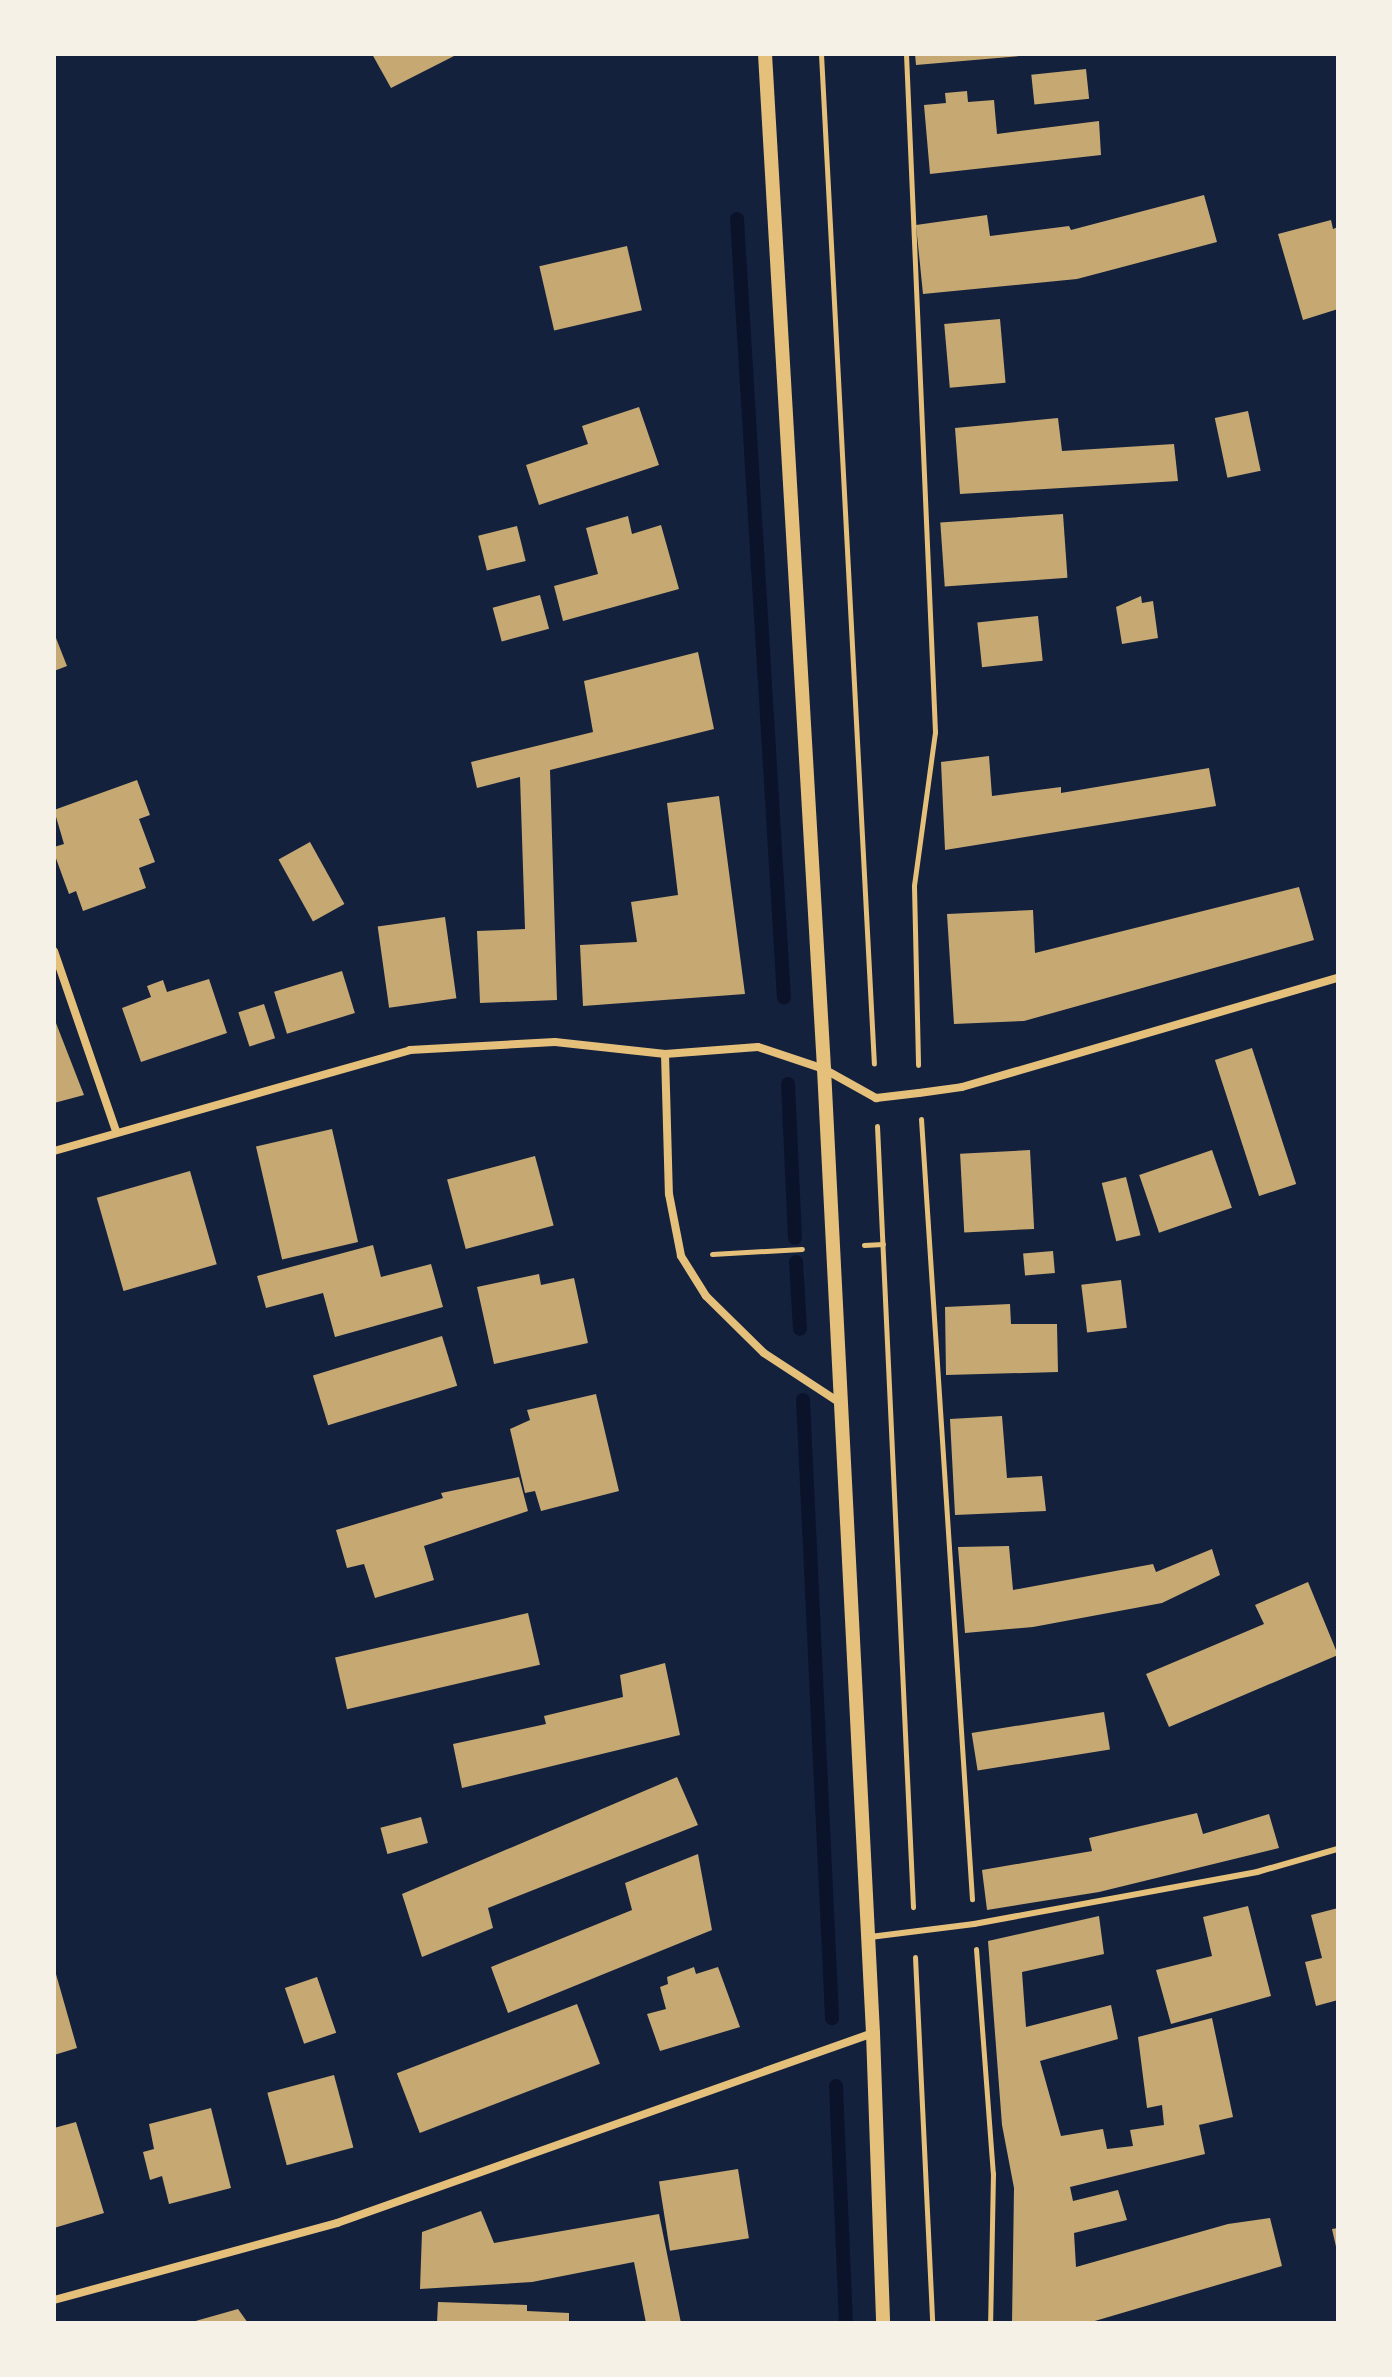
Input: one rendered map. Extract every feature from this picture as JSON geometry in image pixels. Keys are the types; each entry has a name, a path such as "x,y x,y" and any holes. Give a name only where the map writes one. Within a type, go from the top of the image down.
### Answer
{"street":[{"path":"765,54 824,1069 873,2033 883,2323"},
{"path":"54,951 116,1131"},
{"path":"54,1151 410,1050 555,1042 665,1054 758,1047 824,1069 876,1098 919,1093 962,1087 1338,978"},
{"path":"665,1054 669,1194 681,1256 706,1296 764,1353 841,1403"},
{"path":"54,2300 337,2223 873,2033"}],"lane":[{"path":"868,1937 914,1934 974,1924 1257,1872 1338,1849"}],"path":[{"path":"821,54 876,1098 932,2323"},
{"path":"906,54 935,732 914,886 919,1093 993,2173 990,2323"},
{"path":"681,1256 883,1244"}],"building":[{"path":"372,54 458,54 391,88"},
{"path":"915,54 1020,54 1020,56 916,65"},
{"path":"1086,69 1089,99 1034,105 1031,75"},
{"path":"967,91 968,102 994,100 997,134 1099,121 1101,155 930,174 924,105 946,103 945,93"},
{"path":"1204,195 1217,242 1077,279 923,294 916,225 987,215 990,236 1069,226 1071,230"},
{"path":"1331,220 1333,229 1338,227 1338,309 1303,320 1278,234"},
{"path":"627,246 642,310 554,331 539,266"},
{"path":"1000,319 1006,383 950,388 944,324"},
{"path":"639,407 659,465 539,505 526,465 588,444 582,426"},
{"path":"1248,411 1261,471 1227,478 1215,418"},
{"path":"1058,418 1062,451 1174,444 1178,481 960,494 955,428"},
{"path":"1063,514 1067,578 945,586 940,523"},
{"path":"628,516 632,534 661,525 679,589 563,621 554,586 598,574 586,528"},
{"path":"517,526 526,561 487,571 478,536"},
{"path":"540,595 549,629 502,641 493,608"},
{"path":"1141,596 1142,603 1153,601 1158,638 1122,644 1116,607"},
{"path":"1038,616 1043,661 982,667 977,622"},
{"path":"54,633 67,666 54,671"},
{"path":"698,652 714,729 550,770 557,1000 480,1003 477,931 525,929 520,777 477,788 471,762 593,732 584,681"},
{"path":"989,756 992,796 1061,787 1061,793 1209,768 1216,806 945,850 941,762"},
{"path":"137,780 150,815 139,819 155,862 139,868 146,888 83,911 76,891 69,894 54,853 54,847 64,844 54,810"},
{"path":"719,796 745,994 583,1006 580,945 637,942 631,902 678,895 667,803"},
{"path":"310,842 344,904 313,922 279,859"},
{"path":"1299,887 1314,940 1024,1021 954,1024 947,914 1033,910 1035,953"},
{"path":"445,917 456,998 389,1008 378,926"},
{"path":"342,971 355,1013 287,1034 274,992"},
{"path":"209,979 227,1033 141,1062 122,1008 151,997 147,986 163,980 167,992"},
{"path":"264,1004 275,1038 249,1047 238,1012"},
{"path":"54,1018 84,1095 54,1103"},
{"path":"1252,1048 1296,1184 1259,1196 1215,1060"},
{"path":"332,1129 358,1242 282,1260 256,1147"},
{"path":"1030,1150 1034,1229 964,1233 960,1154"},
{"path":"1212,1150 1232,1208 1159,1233 1139,1175"},
{"path":"535,1156 554,1226 466,1249 447,1180"},
{"path":"190,1171 217,1264 123,1291 97,1198"},
{"path":"1126,1177 1141,1235 1116,1241 1102,1183"},
{"path":"373,1245 381,1277 431,1264 443,1307 335,1337 323,1293 266,1308 257,1276"},
{"path":"1053,1251 1055,1273 1025,1276 1023,1254"},
{"path":"539,1274 541,1285 574,1278 588,1343 494,1364 477,1287"},
{"path":"1121,1280 1127,1328 1087,1333 1081,1285"},
{"path":"1010,1304 1011,1324 1057,1324 1058,1372 946,1375 945,1307"},
{"path":"442,1336 457,1386 328,1425 313,1375"},
{"path":"596,1394 619,1491 541,1511 535,1491 525,1493 510,1429 530,1420 527,1410"},
{"path":"1002,1416 1007,1478 1042,1476 1046,1511 955,1515 950,1419"},
{"path":"519,1477 528,1511 424,1546 434,1580 375,1598 364,1564 347,1568 336,1530 443,1498 441,1493"},
{"path":"1009,1546 1013,1590 1153,1564 1156,1572 1212,1549 1220,1575 1162,1603 1033,1627 965,1633 958,1547"},
{"path":"1308,1582 1338,1655 1169,1727 1146,1674 1264,1624 1255,1605"},
{"path":"528,1613 540,1665 347,1709 335,1658"},
{"path":"665,1663 680,1735 462,1788 453,1744 546,1724 544,1716 623,1697 620,1675"},
{"path":"1104,1712 1110,1750 978,1770 972,1733"},
{"path":"677,1777 698,1825 488,1908 493,1928 422,1957 402,1894"},
{"path":"1197,1813 1203,1834 1269,1814 1279,1848 1099,1892 987,1910 982,1870 1092,1851 1089,1838"},
{"path":"421,1817 428,1843 387,1854 380,1828"},
{"path":"698,1854 712,1930 508,2013 491,1967 632,1910 625,1883"},
{"path":"1248,1906 1271,1996 1171,2024 1156,1970 1212,1956 1203,1917"},
{"path":"1338,1908 1338,2000 1316,2006 1305,1962 1322,1958 1311,1915"},
{"path":"1099,1916 1104,1954 1022,1972 1026,2027 1111,2005 1118,2039 1040,2061 1061,2136 1103,2129 1107,2149 1133,2146 1130,2130 1164,2125 1162,2105 1147,2108 1138,2037 1212,2018 1233,2117 1199,2125 1205,2154 1070,2187 1073,2201 1118,2190 1127,2220 1074,2233 1076,2267 1228,2224 1270,2218 1282,2266 1088,2323 1012,2323 1014,2188 1002,2125 988,1941"},
{"path":"54,1967 77,2048 54,2055"},
{"path":"694,1967 696,1974 718,1967 740,2027 660,2051 647,2014 666,2009 660,1987 668,1984 667,1977"},
{"path":"317,1977 336,2033 304,2044 285,1988"},
{"path":"577,2004 600,2064 420,2133 397,2073"},
{"path":"334,2075 353,2147 287,2165 267,2093"},
{"path":"211,2108 231,2188 169,2204 162,2176 150,2180 143,2152 154,2149 149,2124"},
{"path":"76,2122 104,2213 54,2228 54,2128"},
{"path":"738,2169 749,2238 670,2251 659,2182"},
{"path":"481,2211 494,2243 659,2214 681,2323 646,2323 634,2262 532,2282 420,2289 422,2232"},
{"path":"1338,2228 1338,2251 1337,2251 1332,2229"},
{"path":"438,2302 527,2305 527,2311 569,2313 569,2323 437,2323"},
{"path":"238,2309 248,2323 192,2323 192,2322"}],"waterway":[{"path":"737,219 784,998"},
{"path":"788,1084 795,1238"},
{"path":"796,1262 800,1329"},
{"path":"803,1400 832,2018"},
{"path":"836,2086 846,2323"}]}
